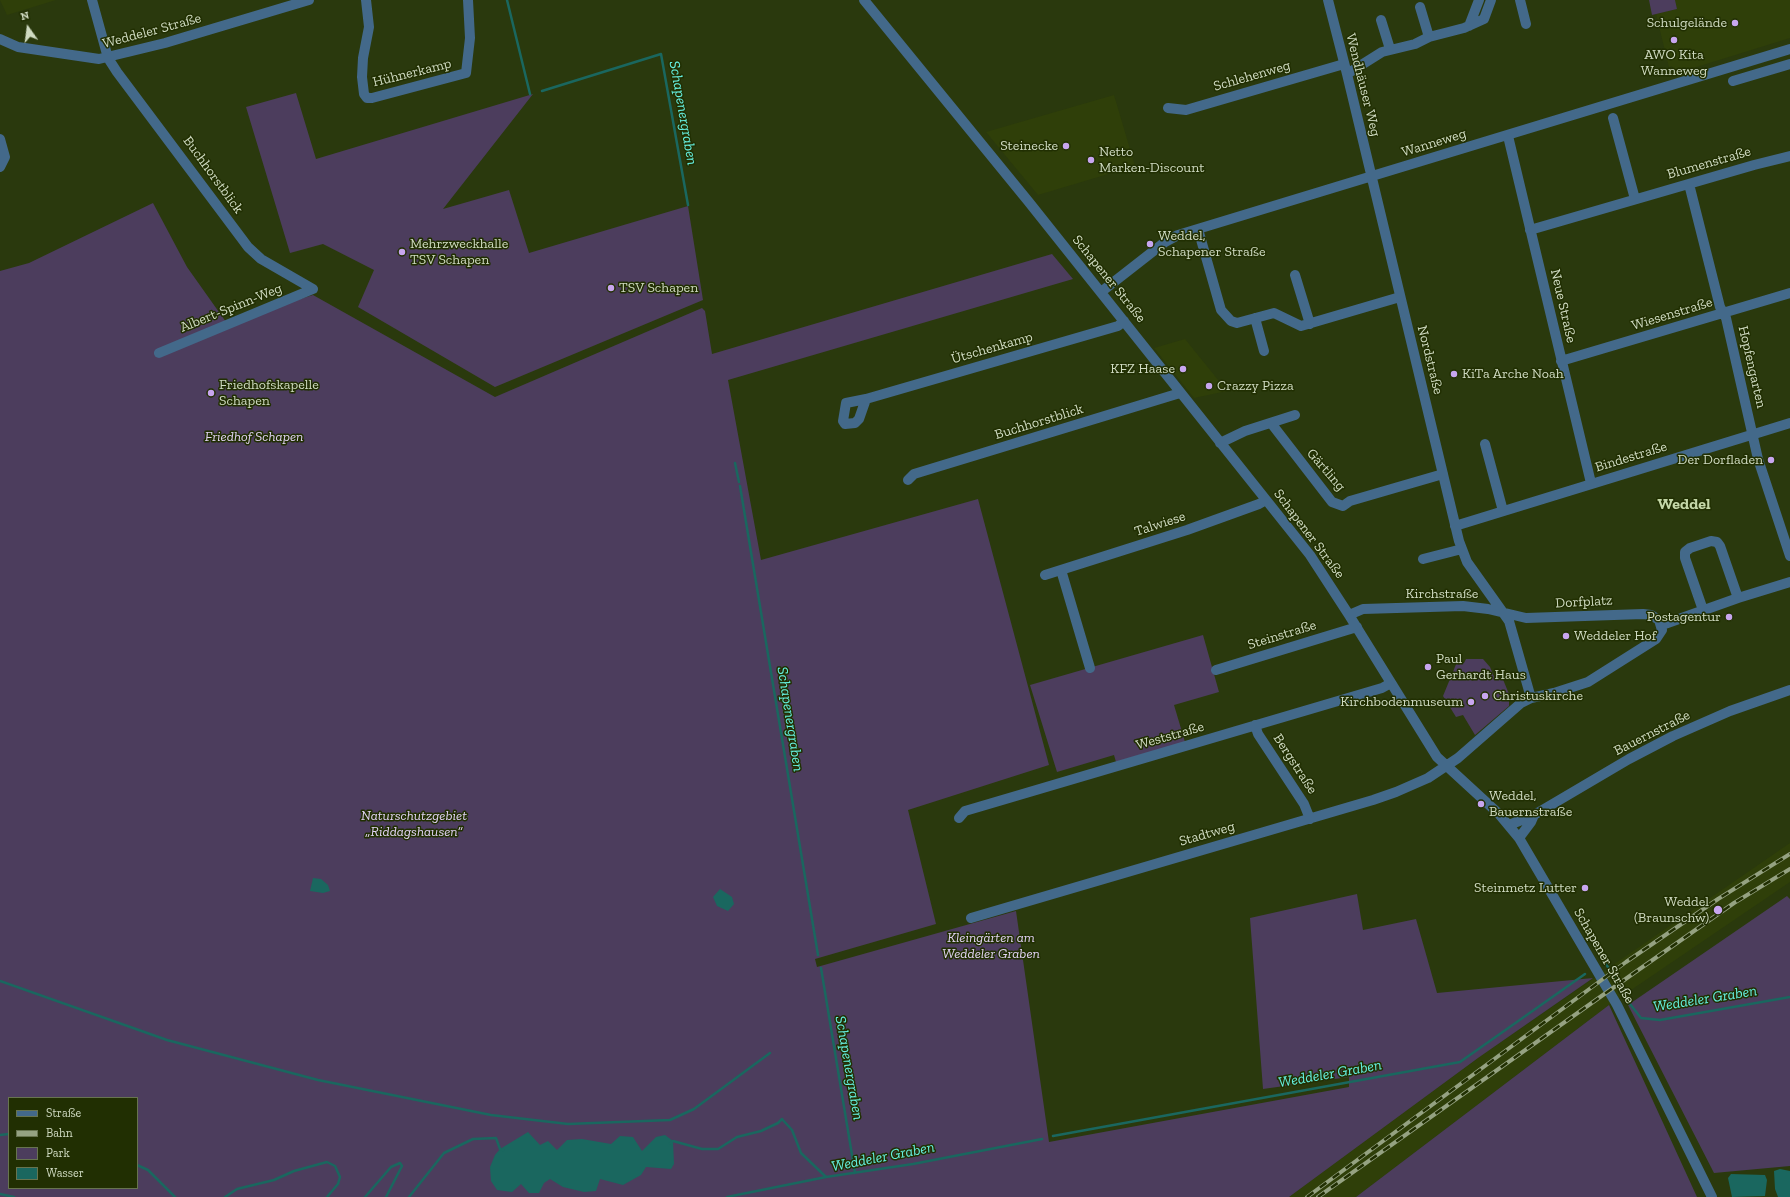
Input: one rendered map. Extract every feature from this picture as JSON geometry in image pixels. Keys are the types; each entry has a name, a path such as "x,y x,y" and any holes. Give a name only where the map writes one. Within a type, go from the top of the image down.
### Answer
{"street":[{"path":"92,0 108,58"},
{"name":"Weddeler Straße","path":"0,39 18,47 92,59 108,58 309,0"},
{"name":"Hühnerkamp","path":"366,0 369,27 363,58 362,83 364,94 367,98 372,98 466,73 470,44 468,0"},
{"name":"Schapener Straße","path":"864,0 1101,292 1314,560 1349,614 1428,745 1446,767 1499,814 1519,838 1629,1028 1712,1197"},
{"name":"Wendhäuser Weg","path":"1328,0 1371,177"},
{"path":"1469,26 1476,0"},
{"name":"Schlehenweg","path":"1168,108 1186,110 1345,69 1377,54 1415,44 1429,37 1469,26 1484,19 1491,0"},
{"path":"1520,0 1526,24"},
{"path":"1420,7 1429,37"},
{"path":"1381,20 1390,50"},
{"name":"Wanneweg","path":"1101,292 1168,240 1198,229 1508,136 1790,49"},
{"name":"Buchhorstblick","path":"108,58 248,247 261,259 313,289"},
{"path":"1733,81 1790,64"},
{"path":"1614,118 1635,199"},
{"name":"Neue Straße","path":"1508,136 1591,483"},
{"path":"0,139 5,157 0,167"},
{"name":"Blumenstraße","path":"1530,230 1754,164 1790,156"},
{"name":"Nordstraße","path":"1371,177 1455,526 1462,549 1467,562 1505,614"},
{"name":"Hopfengarten","path":"1689,184 1720,307 1726,318 1754,435 1762,476 1790,556"},
{"path":"1198,229 1221,310 1231,321 1237,323 1274,313 1301,326 1400,297"},
{"path":"1295,274 1310,324"},
{"name":"Albert-Spinn-Weg","path":"159,353 313,289"},
{"name":"Wiesenstraße","path":"1562,360 1790,293"},
{"path":"1255,318 1264,351"},
{"name":"Ütschenkamp","path":"866,399 1118,326 1124,321"},
{"name":"Buchhorstblick","path":"908,480 914,474 1180,393"},
{"path":"1220,443 1245,431 1295,415"},
{"name":"Gärtling","path":"1271,423 1332,502 1343,506 1350,501 1443,474"},
{"name":"Bindestraße","path":"1455,526 1790,423"},
{"path":"1485,444 1502,511"},
{"name":"Talwiese","path":"1045,575 1187,530 1259,504 1266,500"},
{"path":"1703,610 1685,558 1685,552 1690,548 1711,541 1717,542 1720,546 1738,598"},
{"path":"1423,559 1462,549"},
{"path":"1061,570 1090,668"},
{"path":"1446,767 1512,709 1531,698 1554,694 1588,682 1656,639 1662,630 1662,625 1738,598 1790,582"},
{"name":"Kirchstraße","path":"1349,614 1363,609 1463,606 1488,609 1505,614"},
{"path":"1505,614 1512,628 1531,698"},
{"name":"Dorfplatz","path":"1505,614 1516,617 1539,619 1643,614 1654,617 1662,625"},
{"name":"Steinstraße","path":"1216,670 1357,627"},
{"name":"Weststraße","path":"959,818 965,811 1382,688 1391,683"},
{"name":"Bauernstraße","path":"1509,825 1534,815 1635,755 1673,736 1724,714 1790,690"},
{"name":"Bergstraße","path":"1255,725 1258,734 1304,804 1310,819"},
{"name":"Stadtweg","path":"971,918 1385,796 1428,778 1446,767"},
{"name":"Bauernstraße","path":"1519,838 1531,822 1534,815"}],"shaded area":[{"path":"0,0 56,0 7,15"},
{"name":"Schulgelände","path":"1675,0 1790,0 1790,38 1674,74 1672,66 1669,67 1656,14 1677,9"},
{"path":"1114,95 1135,166 1038,195 986,132"},
{"path":"1185,339 1227,391 1194,398 1154,348"},
{"path":"1790,843 1790,882 1609,1005 1356,1197 1289,1197 1481,1056"}],"green space":[{"path":"1649,0 1675,0 1677,9 1652,15"},
{"path":"296,93 316,159 533,94 443,209 509,190 529,253 688,206 703,300 495,387 358,307 374,270 323,244 290,253 246,107"},
{"name":"Naturschutzgebiet „Riddagshausen“","path":"153,203 187,267 226,322 313,295 495,397 702,308 705,311 712,354 1052,254 1073,279 728,380 761,560 978,499 1049,765 908,810 936,924 815,959 817,967 1016,911 1049,1142 1349,1087 1349,1077 1263,1089 1250,918 1357,894 1363,930 1416,919 1437,993 1593,978 1478,1058 1289,1197 0,1197 0,271 29,263"},
{"path":"1203,635 1219,692 1174,705 1185,742 1116,762 1114,755 1057,772 1030,685"},
{"path":"1466,659 1483,659 1490,667 1495,679 1502,677 1509,694 1509,706 1475,735 1463,715 1456,717 1443,696 1457,662 1464,663"},
{"path":"1787,896 1790,899 1790,1166 1714,1173 1628,1005"},
{"path":"1609,1005 1697,1197 1356,1197"}],"water":[{"path":"313,878 321,879 328,885 330,891 323,893 310,891"},
{"path":"720,889 732,897 734,904 728,911 717,906 713,897"},
{"path":"528,1132 540,1145 548,1141 557,1150 567,1140 582,1139 611,1144 620,1136 633,1137 642,1151 656,1137 665,1135 673,1141 674,1164 671,1169 646,1167 641,1175 623,1185 600,1179 596,1191 584,1192 563,1187 550,1179 544,1183 539,1193 529,1193 521,1184 512,1192 497,1190 491,1181 490,1167 495,1155 500,1149"},
{"path":"1780,1169 1790,1171 1790,1197 1778,1197 1775,1189 1774,1171"},
{"path":"1731,1174 1765,1175 1767,1180 1765,1196 1732,1197 1728,1178"}],"waterway":[{"name":"Schapenergraben","path":"507,0 530,94"},
{"name":"Schapenergraben","path":"542,91 661,54 688,205"},
{"name":"Schapenergraben","path":"735,463 739,482"},
{"name":"Schapenergraben","path":"740,486 818,955"},
{"name":"Weddeler Graben","path":"1606,964 1625,994"},
{"name":"Schapenergraben","path":"821,968 855,1173"},
{"name":"Weddeler Graben","path":"1053,1136 1460,1062 1585,974"},
{"path":"0,981 167,1040 318,1080 491,1115 568,1124 670,1120 694,1109 770,1053"},
{"name":"Weddeler Graben","path":"1630,1004 1641,1018 1660,1020 1790,997"},
{"path":"670,1143 673,1141 702,1149 718,1149 737,1137 761,1131 778,1123 782,1119 792,1130 801,1153 826,1177"},
{"path":"0,1135 8,1134"},
{"path":"409,1197 444,1153 473,1139 496,1138 500,1149 503,1150"},
{"name":"Weddeler Graben","path":"727,1197 826,1177 913,1164 1042,1139"},
{"path":"225,1197 237,1189 274,1180 294,1171 327,1162 335,1166 340,1177 338,1184 327,1197"},
{"path":"365,1197 391,1167 400,1163 402,1166 386,1197"},
{"path":"138,1165 148,1170 175,1197"},
{"name":"Weddeler Graben","path":"0,1194 14,1197"}],"railway":[{"path":"1307,1197 1626,962 1718,899 1790,854"},
{"path":"1318,1197 1734,903 1790,869"}],"place":[{"name":"Schulgelände","path":"1735,23"},
{"name":"AWO Kita Wanneweg","path":"1674,40"},
{"name":"Steinecke","path":"1066,146"},
{"name":"Netto Marken-Discount","path":"1091,160"},
{"name":"Weddel, Schapener Straße","path":"1150,244"},
{"name":"Mehrzweckhalle TSV Schapen","path":"402,252"},
{"name":"TSV Schapen","path":"611,288"},
{"name":"KFZ Haase","path":"1183,369"},
{"name":"KiTa Arche Noah","path":"1454,374"},
{"name":"Crazzy Pizza","path":"1209,386"},
{"name":"Friedhofskapelle Schapen","path":"211,393"},
{"name":"Der Dorfladen","path":"1771,460"},
{"name":"Postagentur","path":"1729,617"},
{"name":"Weddeler Hof","path":"1566,636"},
{"name":"Paul Gerhardt Haus","path":"1428,667"},
{"name":"Christuskirche","path":"1485,696"},
{"name":"Kirchbodenmuseum","path":"1471,702"},
{"name":"Weddel, Bauernstraße","path":"1481,804"},
{"name":"Steinmetz Lutter","path":"1585,888"},
{"name":"Weddel (Braunschw)","path":"1718,910"}],"district":[{"name":"Weddel","path":"1684,504"}],"park label":[{"name":"Friedhof Schapen","path":"254,437"},
{"name":"Kleingärten am Weddeler Graben","path":"991,946"}]}
